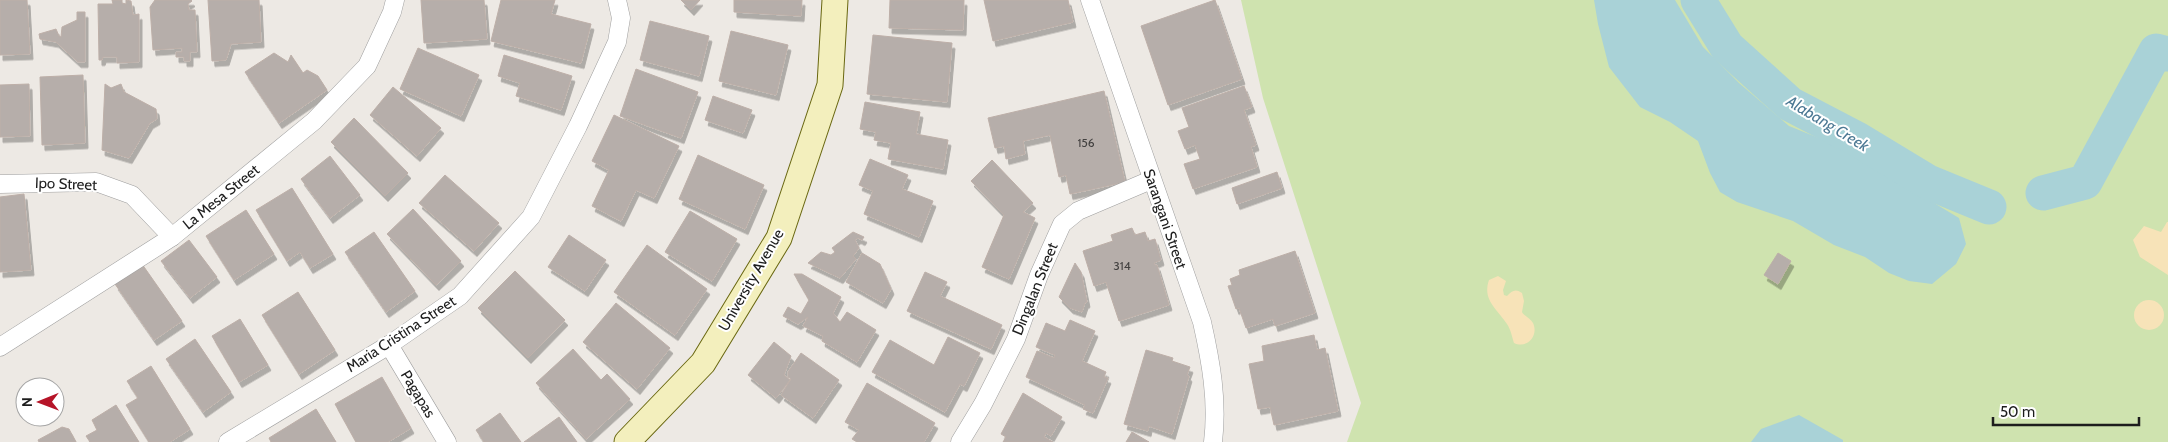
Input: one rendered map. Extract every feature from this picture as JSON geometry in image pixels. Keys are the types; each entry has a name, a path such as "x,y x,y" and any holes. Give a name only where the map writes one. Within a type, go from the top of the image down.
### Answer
{"street":[{"name":"La Mesa Street","path":"0,347 172,237 314,121 366,66 392,12 395,0"},
{"name":"Maria Cristina Street","path":"228,442 389,345 460,296 531,216 578,126 617,42 620,18 616,0"},
{"name":"University Avenue","path":"627,442 703,363 779,238 830,85 835,0"},
{"name":"Sarangani Street","path":"1090,0 1151,180 1202,322 1213,367 1216,423 1213,442"},
{"name":"Dingalan Street","path":"960,442 983,404 1016,339 1039,275 1062,224 1078,211 1151,180"},
{"name":"Ipo Street","path":"0,184 96,182 132,195 172,237"},
{"name":"Pagapas","path":"389,345 447,442"}],"green space":[{"path":"1241,0 2168,0 2168,442 1347,442 1361,403 1263,98"}],"sand":[{"path":"2167,222 2168,275 2140,257 2133,240 2144,226 2161,232"},
{"path":"1498,276 1506,281 1503,290 1504,295 1507,296 1515,290 1522,293 1524,301 1522,312 1533,323 1534,328 1533,337 1527,343 1514,343 1508,326 1489,299 1487,287 1489,280"},
{"path":"2149,300 2160,304 2164,315 2160,326 2149,330 2138,326 2134,315 2138,304"}],"water":[{"path":"1594,0 1675,0 1703,47 1739,83 1789,126 1841,147 1959,218 1966,244 1956,264 1932,284 1909,281 1889,273 1865,257 1834,245 1793,221 1737,202 1720,192 1710,173 1698,141 1670,122 1640,107 1609,67"},
{"path":"1799,415 1843,440 1843,442 1751,442 1761,429"}],"building":[{"path":"0,0 27,0 30,54 0,55"},
{"path":"112,0 122,0 122,3 126,4 126,0 131,1 133,15 139,14 139,62 117,63 117,57 103,57 102,60 99,60 98,4 113,4"},
{"path":"155,0 192,1 188,4 189,10 195,10 197,52 190,52 190,61 184,61 184,57 176,57 176,52 182,52 182,48 153,50 150,7"},
{"path":"208,0 259,0 261,42 231,44 226,60 212,61"},
{"path":"421,0 484,0 487,39 424,43"},
{"path":"501,0 555,0 551,14 591,24 581,63 491,41"},
{"path":"681,0 700,0 691,10"},
{"path":"734,0 802,0 801,16 734,12"},
{"path":"890,0 964,0 963,30 889,28"},
{"path":"984,0 1068,0 1073,22 993,41"},
{"path":"1215,0 1242,79 1168,105 1141,26"},
{"path":"77,12 85,12 85,62 78,62 56,42 40,39 39,34 56,29 61,37 62,27 77,20"},
{"path":"650,21 709,36 699,76 640,60"},
{"path":"731,31 788,45 776,95 719,81"},
{"path":"873,35 952,43 947,102 867,94"},
{"path":"418,48 479,75 461,116 400,89"},
{"path":"274,53 288,62 291,55 303,73 307,70 318,76 327,90 279,123 245,72"},
{"path":"504,55 572,76 561,110 516,96 520,83 498,76"},
{"path":"636,69 698,92 681,138 620,116"},
{"path":"83,75 85,143 42,145 40,77"},
{"path":"29,84 30,136 0,137 0,85"},
{"path":"105,84 111,88 121,84 124,92 156,109 157,119 150,123 129,158 102,150"},
{"path":"1244,86 1252,107 1244,110 1256,145 1251,147 1257,167 1193,189 1184,164 1200,159 1195,145 1185,149 1178,131 1189,127 1182,108"},
{"path":"393,87 441,128 417,156 370,115"},
{"path":"1104,91 1125,182 1070,194 1066,175 1059,177 1050,135 1023,141 1025,154 1006,159 1004,146 995,148 988,118"},
{"path":"713,96 752,110 743,133 705,120"},
{"path":"865,102 920,112 916,134 948,140 943,169 888,159 891,143 874,140 876,132 860,129"},
{"path":"614,115 679,146 654,198 636,190 621,221 592,206 609,170 592,161"},
{"path":"354,118 408,173 385,196 331,142"},
{"path":"698,155 764,185 745,229 679,199"},
{"path":"330,156 360,195 330,218 301,179"},
{"path":"870,159 908,175 902,189 933,201 919,237 864,214 873,191 859,185"},
{"path":"992,160 1033,203 1023,212 1035,218 1009,279 982,267 1004,215 971,181"},
{"path":"1277,172 1282,188 1237,204 1232,188"},
{"path":"445,175 499,223 474,251 419,203"},
{"path":"292,188 333,254 310,268 300,252 287,261 256,210"},
{"path":"24,194 31,270 0,272 0,197"},
{"path":"413,209 461,261 436,285 387,234"},
{"path":"246,210 274,254 234,280 206,236"},
{"path":"690,211 737,239 712,281 665,252"},
{"path":"1132,228 1135,235 1145,232 1148,241 1155,239 1161,260 1154,263 1157,265 1169,305 1119,321 1106,282 1094,286 1083,251 1113,241 1111,235"},
{"path":"374,232 415,291 386,312 345,252"},
{"path":"853,232 864,237 862,240 858,238 855,240 859,248 853,256 856,259 840,278 808,263 821,252 831,255 835,252 832,248"},
{"path":"569,235 606,260 585,291 548,267"},
{"path":"189,240 217,277 190,298 161,261"},
{"path":"647,245 707,289 675,335 614,292"},
{"path":"1295,251 1315,313 1275,326 1273,319 1246,328 1239,308 1236,309 1228,286 1232,285 1230,279 1240,275 1239,270"},
{"path":"862,253 880,264 891,289 883,303 846,282"},
{"path":"1778,253 1791,261 1778,284 1764,275"},
{"path":"1075,263 1081,272 1087,302 1082,312 1070,308 1059,297"},
{"path":"142,264 182,321 154,340 115,284"},
{"path":"515,271 565,320 528,358 478,308"},
{"path":"925,272 947,282 940,296 1002,325 991,349 907,311"},
{"path":"794,274 802,274 841,297 833,313 840,322 847,312 876,330 857,362 822,341 823,336 803,326 808,317 798,324 783,316 788,307 801,314 809,300"},
{"path":"298,292 335,350 299,374 262,315"},
{"path":"616,303 670,348 637,389 583,342"},
{"path":"240,319 268,365 239,382 212,336"},
{"path":"1070,320 1095,331 1082,361 1106,372 1104,377 1108,378 1093,413 1083,409 1085,405 1026,377 1037,351 1054,358 1055,355 1036,347 1046,323 1065,331"},
{"path":"1314,335 1317,350 1325,348 1338,411 1274,425 1270,407 1258,409 1249,364 1264,361 1262,346"},
{"path":"948,337 980,353 964,386 960,384 945,412 872,372 890,340 934,365"},
{"path":"195,339 231,392 203,412 166,359"},
{"path":"774,342 791,356 784,375 790,380 776,398 748,375"},
{"path":"573,349 601,380 607,374 630,399 586,439 536,383"},
{"path":"1146,350 1173,358 1172,361 1190,367 1172,434 1149,426 1148,431 1124,424"},
{"path":"801,353 839,380 813,418 781,395 791,379 788,377 788,372"},
{"path":"151,366 190,429 170,442 149,442 126,405 138,398 127,381"},
{"path":"382,377 411,428 388,442 356,442 335,404"},
{"path":"867,383 935,423 924,442 857,442 852,439 859,430 845,422"},
{"path":"1023,393 1062,417 1051,436 1046,433 1044,437 1053,442 1003,442 1006,437 1001,434"},
{"path":"116,405 139,442 90,442 86,436 97,430 92,420"},
{"path":"316,409 336,442 271,442 269,438"},
{"path":"500,413 521,442 484,442 476,430"},
{"path":"559,417 577,442 524,442"},
{"path":"62,427 69,429 76,442 39,442 38,440"},
{"path":"1132,432 1149,442 1126,442"}],"waterway":[{"name":"Alabang Creek","path":"1698,0 1727,47 1790,104 1857,139 1928,182 1989,207"},
{"name":"Alabang Creek","path":"2043,193 2085,182 2156,51 2168,54"}]}
